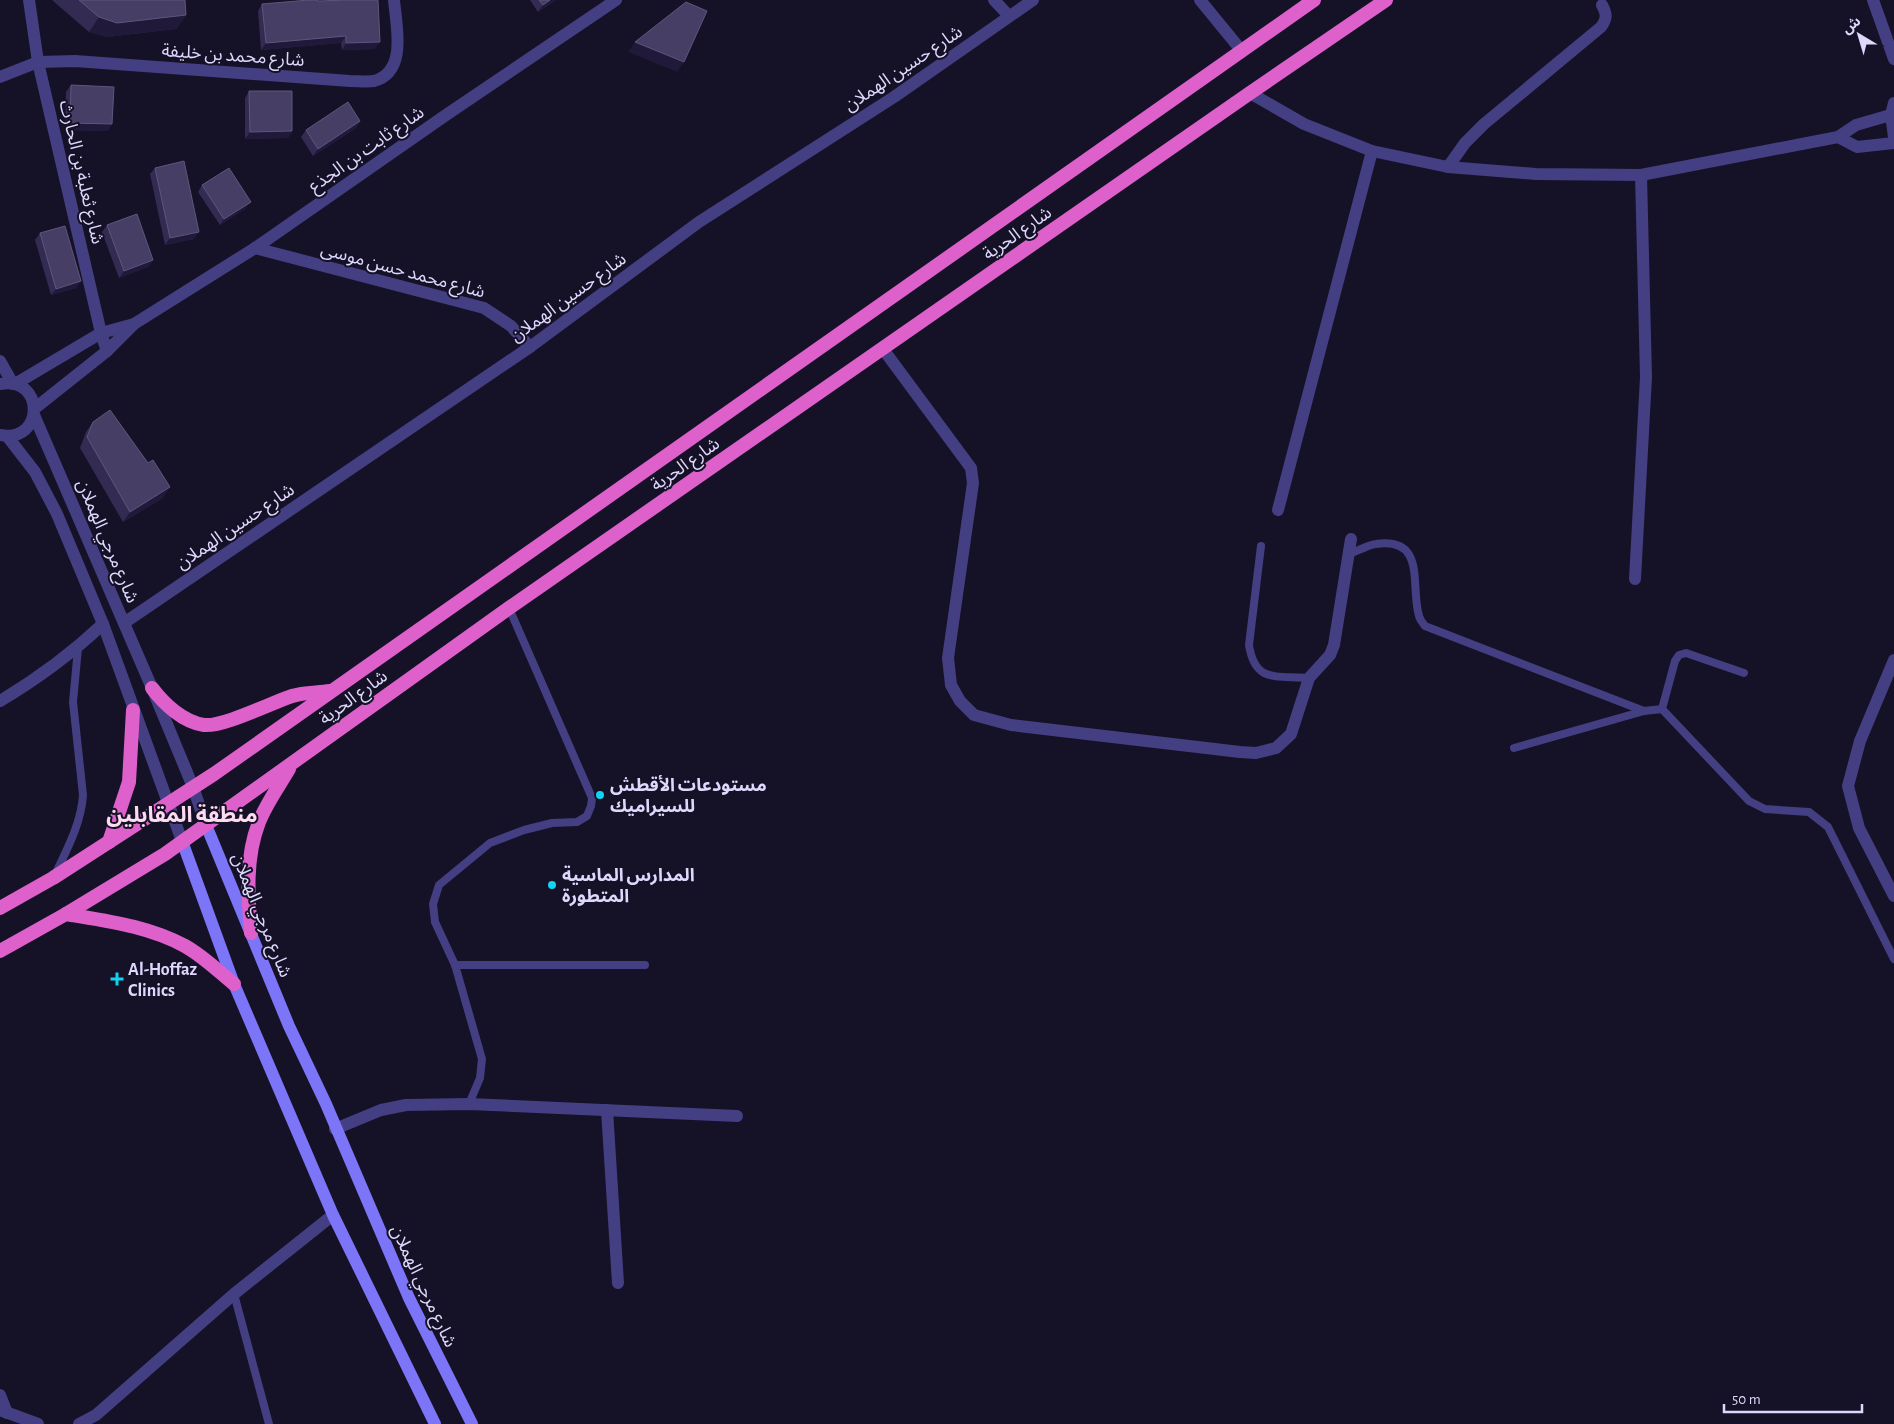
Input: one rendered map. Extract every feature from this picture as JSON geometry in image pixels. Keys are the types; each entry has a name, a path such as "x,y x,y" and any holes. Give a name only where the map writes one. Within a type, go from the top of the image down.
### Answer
{"highway":[{"name":"شارع الحرية","path":"0,908 53,878 170,803 1314,0"},
{"name":"شارع الحرية","path":"0,951 66,914 165,854 509,608 1386,0"},
{"path":"152,688 162,702 175,712 205,725 219,724 294,696 331,691"},
{"path":"109,842 128,782 133,710"},
{"path":"251,934 248,889 250,853 259,822 292,764"},
{"path":"66,914 125,924 158,934 186,947 207,960 234,984"}],"main road":[{"name":"شارع مرجي الهملان","path":"206,825 289,1026 326,1104 335,1129 409,1298 472,1424"},
{"name":"شارع مرجي الهملان","path":"182,841 234,984 333,1216 435,1424"}],"street":[{"name":"شارع ثعلبة بن الحارث","path":"28,0 38,62 101,333 107,351"},
{"name":"شارع محمد بن خليفة","path":"0,76 38,62 75,61 350,81 374,81 388,74 394,65 398,50 394,0"},
{"name":"شارع ثابت بن الجذع","path":"4,436 18,434 26,428 34,412 107,351 134,324 255,248 616,0"},
{"path":"994,0 1009,16"},
{"name":"شارع حسين الهملان","path":"124,623 530,347 699,222 894,97 1033,0"},
{"path":"1200,0 1241,50"},
{"path":"1873,0 1894,59"},
{"path":"1448,168 1464,143 1484,124 1602,27 1606,21 1603,2"},
{"path":"1250,93 1304,124 1372,151 1448,168 1536,174 1641,175 1838,137 1856,125 1893,111 1894,136"},
{"path":"1838,137 1858,147 1894,144"},
{"path":"1278,510 1372,151"},
{"path":"1635,580 1646,378 1641,175"},
{"name":"شارع محمد حسن موسى","path":"255,248 484,308 511,326 530,347"},
{"name":"شارع ثابت بن الجذع","path":"14,384 101,333 134,324"},
{"path":"882,349 971,468 973,475 948,658 951,685 960,701 974,715 1011,725 1256,753 1276,748 1291,734 1310,678 1330,656 1334,646 1351,539"},
{"path":"0,361 14,384"},
{"path":"0,384 14,384"},
{"name":"شارع مرجي الهملان","path":"14,384 28,393 32,399 34,412 152,688 193,787 206,825"},
{"name":"شارع مرجي الهملان","path":"4,436 35,472 57,514 103,624 133,710 170,803 182,841"},
{"path":"0,701 37,679 78,648 103,624"},
{"path":"1894,660 1866,722 1848,786 1859,828 1894,896"},
{"path":"335,1129 381,1110 406,1105 470,1104 737,1116"},
{"path":"607,1110 618,1282"},
{"path":"80,1424 96,1415 234,1294 333,1216"},
{"path":"0,1395 3,1411 38,1424"}],"lane":[{"path":"1347,555 1375,544 1397,544 1410,554 1415,570 1420,617 1425,626 1644,711"},
{"path":"1261,546 1249,645 1251,658 1256,668 1263,674 1310,678"},
{"path":"470,1104 480,1078 482,1059 455,964 435,922 433,904 439,885 490,843 542,825 577,822 587,816 592,798 509,608"},
{"path":"53,878 76,829 82,810 83,795 73,702 78,648"},
{"path":"1662,709 1675,661 1679,655 1686,653 1744,673"},
{"path":"1514,748 1644,711 1662,709 1671,716 1749,801 1765,809 1809,812 1828,827 1894,959"},
{"path":"455,964 645,964"},
{"path":"234,1294 270,1424"}],"building":[{"path":"79,0 185,0 186,15 117,23 99,17"},
{"path":"309,0 378,0 380,42 346,43 346,36 266,43 262,4"},
{"path":"539,0 550,0 543,5"},
{"path":"686,2 707,11 684,62 635,42"},
{"path":"71,85 114,87 112,124 70,123"},
{"path":"249,91 292,91 292,131 250,132"},
{"path":"348,102 360,121 318,149 306,130"},
{"path":"184,161 199,232 170,238 155,168"},
{"path":"229,168 251,202 224,219 202,185"},
{"path":"137,214 153,260 124,271 107,225"},
{"path":"65,226 81,281 56,289 40,233"},
{"path":"110,410 148,463 153,460 170,487 130,512 87,437 93,422"}],"place":[{"name":"مستودعات الأقطش للسيراميك","path":"600,795"},
{"name":"المدارس الماسية المتطورة","path":"552,885"},
{"name":"Al-Hoffaz Clinics","path":"117,979"}],"district":[{"name":"منطقة المقابلين","path":"182,814"}]}
